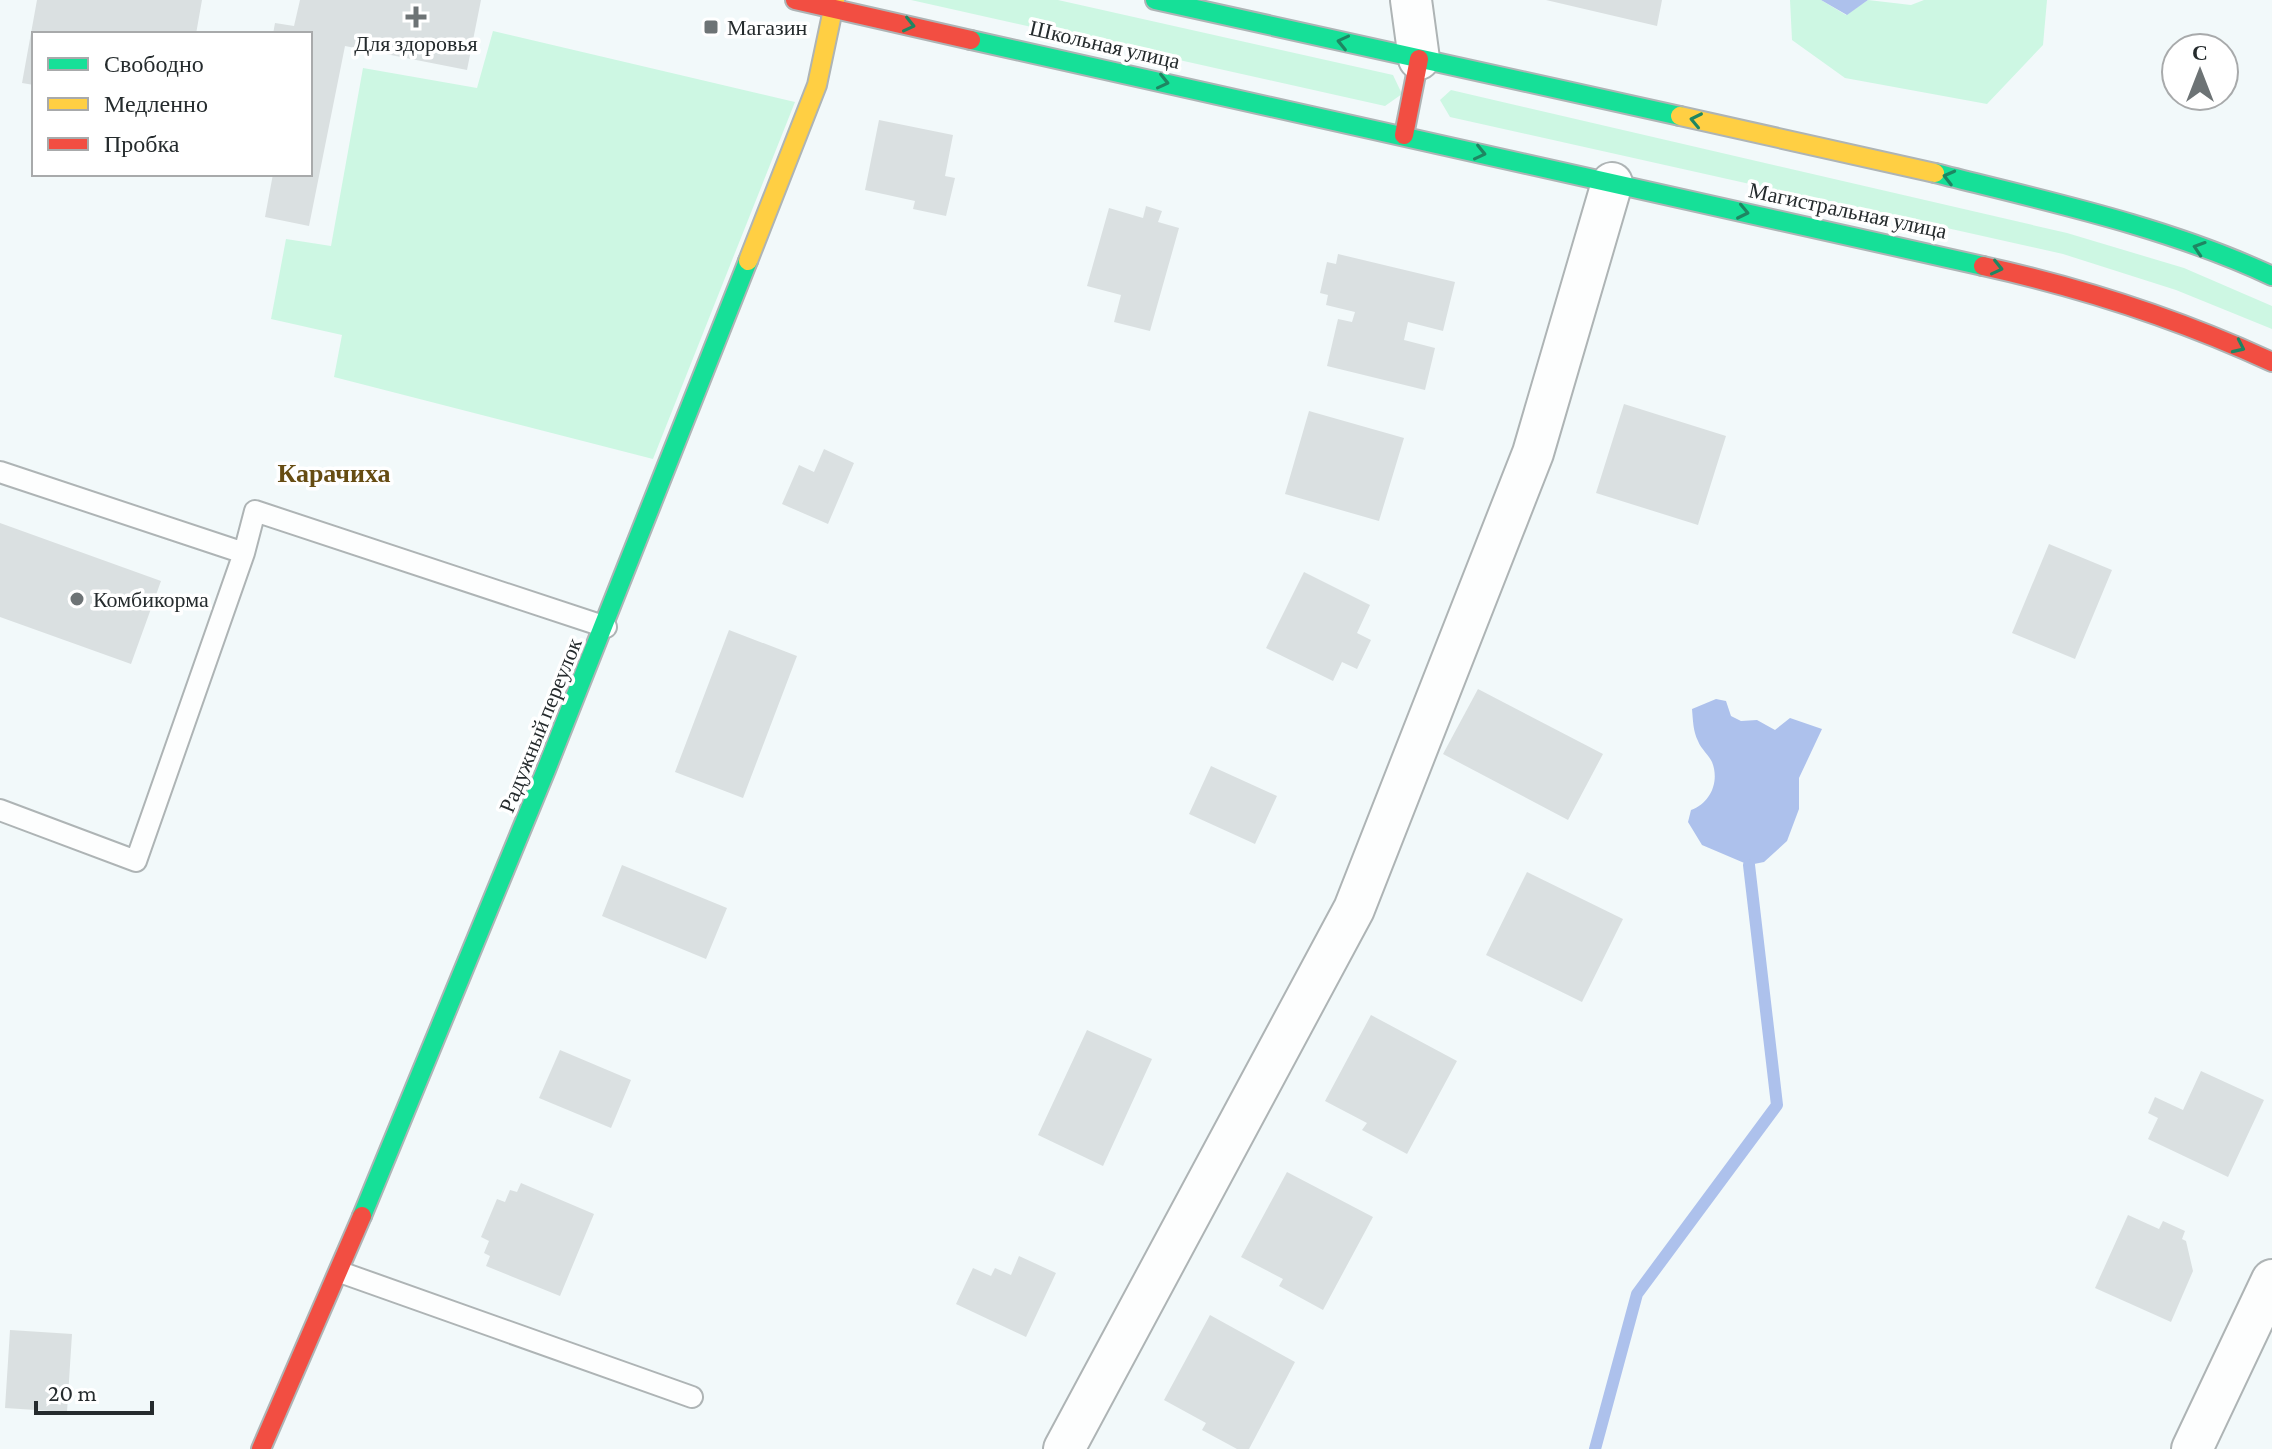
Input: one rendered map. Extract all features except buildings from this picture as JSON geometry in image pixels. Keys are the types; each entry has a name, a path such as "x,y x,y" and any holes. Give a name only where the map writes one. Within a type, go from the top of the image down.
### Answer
{"main road":[{"name":"Школьная улица","path":"795,0 834,4 1404,135"},
{"path":"1155,0 1939,174 2068,207 2238,260 2272,276"},
{"name":"Радужный переулок","path":"261,1449 340,1272 606,627 817,85 834,4"},
{"path":"1404,135 1419,59"},
{"name":"Магистральная улица","path":"1404,135 2063,284 2205,331 2272,362"}],"street":[{"path":"1411,0 1419,59"},
{"path":"1064,1449 1354,909 1533,453 1612,183"},
{"path":"2192,1449 2272,1280"}],"lane":[{"path":"0,472 244,553"},
{"path":"0,810 136,861 244,553 255,511 606,627"},
{"path":"340,1272 692,1397"}],"green space":[{"path":"911,0 1058,0 1393,75 1402,94 1385,106"},
{"path":"1790,0 1821,0 1846,15 1868,0 1911,5 1924,0 2047,0 2043,45 1987,104 1845,78 1792,40"},
{"path":"493,31 795,102 653,459 334,377 342,335 271,319 286,239 331,246 363,68 477,88"},
{"path":"1451,90 2067,233 2184,268 2272,306 2272,329 2176,290 2063,254 1450,117 1440,100"}],"water":[{"path":"1821,0 1868,0 1847,15"},
{"path":"1716,699 1726,701 1731,716 1741,721 1757,720 1775,730 1790,718 1822,729 1799,778 1799,809 1787,841 1764,862 1749,865 1702,845 1688,822 1691,810 1698,807 1712,791 1715,777 1712,762 1696,737 1692,709"}],"waterway":[{"path":"1595,1449 1637,1294 1777,1105 1749,865"}],"traffic: fast":[{"path":"1155,0 1680,116"},
{"path":"971,40 1983,266"},
{"path":"1935,173 2149,229 2272,276"},
{"path":"362,1216 546,770 748,261"}],"traffic: slow":[{"path":"748,261 817,85 835,0"},
{"path":"1680,116 1935,173"}],"traffic: jam":[{"path":"795,0 971,40"},
{"path":"1404,135 1419,59"},
{"path":"1983,266 2130,306 2272,362"},
{"path":"261,1449 362,1216"}],"place":[{"name":"Для здоровья","path":"416,17"},
{"name":"Магазин","path":"711,27"},
{"name":"Комбикорма","path":"77,599"}],"district":[{"name":"Карачиха","path":"334,473"}]}
